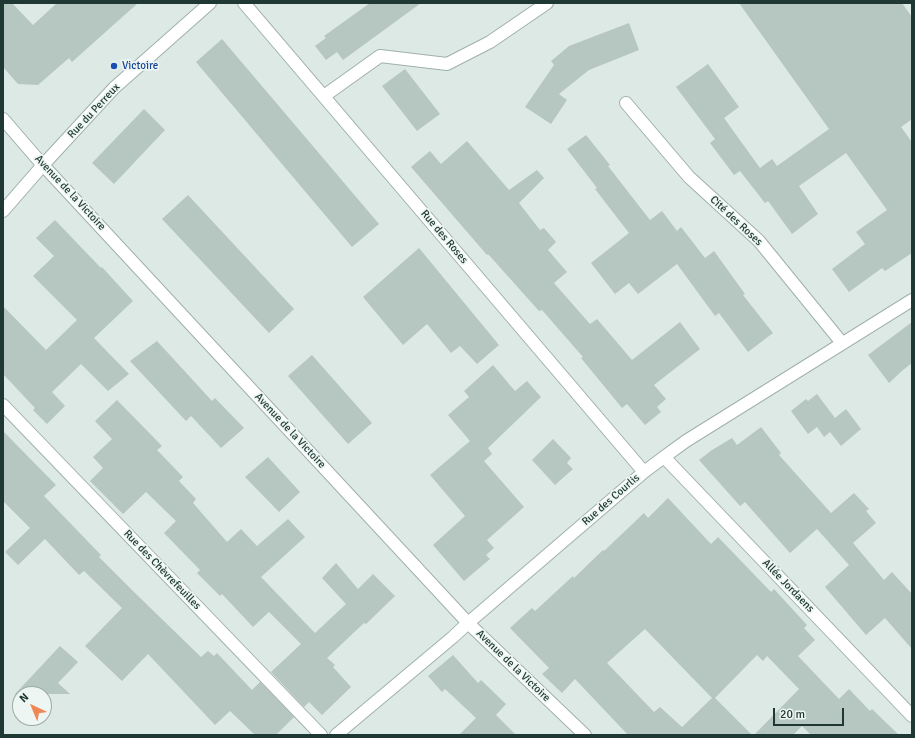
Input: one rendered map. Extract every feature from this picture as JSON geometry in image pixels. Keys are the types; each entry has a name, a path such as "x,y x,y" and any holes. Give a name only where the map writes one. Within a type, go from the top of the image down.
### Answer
{"street":[{"name":"Rue du Perreux","path":"3,211 114,88 210,3"},
{"name":"Rue des Roses","path":"244,3 644,472"},
{"path":"324,96 380,56 447,64 490,42 547,3"},
{"name":"Cité des Roses","path":"626,103 689,177 759,241 842,343"},
{"name":"Avenue de la Victoire","path":"3,119 43,165 468,622 585,735"},
{"name":"Rue des Courlis","path":"336,735 453,637 468,622 644,472 686,441 912,300"},
{"name":"Rue des Chèvrefeuilles","path":"3,405 321,735"},
{"name":"Allée Jordaens","path":"664,457 912,716"}],"building":[{"path":"3,3 12,3 33,25 57,3 138,3 72,62 69,58 38,85 18,84 3,67"},
{"path":"370,3 421,3 343,60 337,52 326,60 315,46 326,38 324,36"},
{"path":"739,3 902,3 912,17 912,119 901,127 912,142 912,253 885,271 882,268 849,292 832,269 865,244 856,232 887,210 846,153 799,186 818,214 792,234 768,201 765,203 740,171 734,175 710,143 715,139 676,87 708,64 739,107 724,118 760,168 772,159 777,166 829,129"},
{"path":"629,23 639,50 589,70 559,94 567,100 551,124 525,107 554,65 551,61 569,46"},
{"path":"222,39 379,224 352,247 196,62"},
{"path":"405,69 440,114 417,131 382,86"},
{"path":"144,109 165,130 114,184 92,163"},
{"path":"586,135 650,220 662,211 677,231 681,227 705,258 714,251 745,294 743,295 773,333 748,352 719,313 715,316 677,264 638,294 629,283 615,294 591,263 629,233 595,189 597,188 567,149"},
{"path":"467,141 509,190 537,170 544,178 519,203 540,230 544,228 556,242 548,250 567,272 554,283 590,324 597,319 632,360 680,322 700,349 654,385 666,399 657,407 661,412 645,425 627,404 622,408 581,358 583,357 542,310 539,311 488,254 487,255 411,167 430,151 441,164"},
{"path":"188,195 294,309 269,333 162,219"},
{"path":"55,220 101,268 102,267 133,301 94,338 129,374 108,391 81,364 52,392 65,406 47,424 33,410 35,408 3,374 3,306 46,350 77,320 33,276 54,256 36,238"},
{"path":"419,248 499,345 477,364 460,346 451,353 427,324 403,345 363,297"},
{"path":"912,322 912,363 889,383 868,355"},
{"path":"157,341 212,401 215,398 244,428 221,448 191,416 186,421 130,361"},
{"path":"312,355 372,423 348,444 288,376"},
{"path":"493,365 515,391 527,381 541,397 488,448 492,454 484,461 524,507 487,540 494,548 486,555 490,559 464,581 433,545 465,516 430,475 470,441 448,415 469,397 464,391"},
{"path":"817,394 835,418 846,409 861,429 841,446 830,432 824,437 817,427 808,434 791,411 806,399 808,401"},
{"path":"117,400 162,446 157,450 183,477 179,481 196,499 193,503 227,542 241,529 257,546 288,519 305,537 261,577 315,633 346,604 322,578 336,563 358,589 373,574 395,596 327,658 335,665 333,667 351,687 322,715 309,702 304,707 271,672 301,644 269,612 253,627 222,594 220,596 197,573 200,570 164,533 176,521 146,492 123,514 90,481 103,468 93,457 112,439 95,421"},
{"path":"761,427 781,453 779,455 831,513 854,493 869,509 866,511 876,523 853,543 884,580 892,572 912,594 912,649 885,618 866,635 825,587 849,565 817,529 790,553 745,502 740,506 699,460 732,438 737,445"},
{"path":"3,431 56,485 44,496 101,555 99,557 135,593 201,657 208,651 214,656 217,653 252,690 260,682 294,717 276,735 255,735 230,711 215,725 148,654 122,681 85,646 122,608 84,571 79,575 45,539 18,565 5,552 30,528 3,501"},
{"path":"553,439 571,458 567,463 573,469 555,485 532,460"},
{"path":"268,457 300,492 279,512 245,477"},
{"path":"668,498 711,544 718,537 771,592 774,589 807,625 804,628 815,640 798,656 839,699 849,689 870,711 872,709 899,735 811,735 802,726 793,735 754,735 799,689 767,656 763,661 757,655 715,698 752,735 628,735 575,679 562,693 542,674 549,668 510,628 532,608 535,611 573,576 574,578 644,513 648,518","holes":["645,629 712,698 682,727 660,707 654,712 607,663"]},
{"path":"60,646 78,662 58,683 70,694 52,694 52,686 22,686"},
{"path":"453,655 478,683 481,680 506,704 496,715 516,735 459,735 476,718 445,689 442,692 428,676"}],"place":[{"name":"Victoire","path":"114,66"}]}
